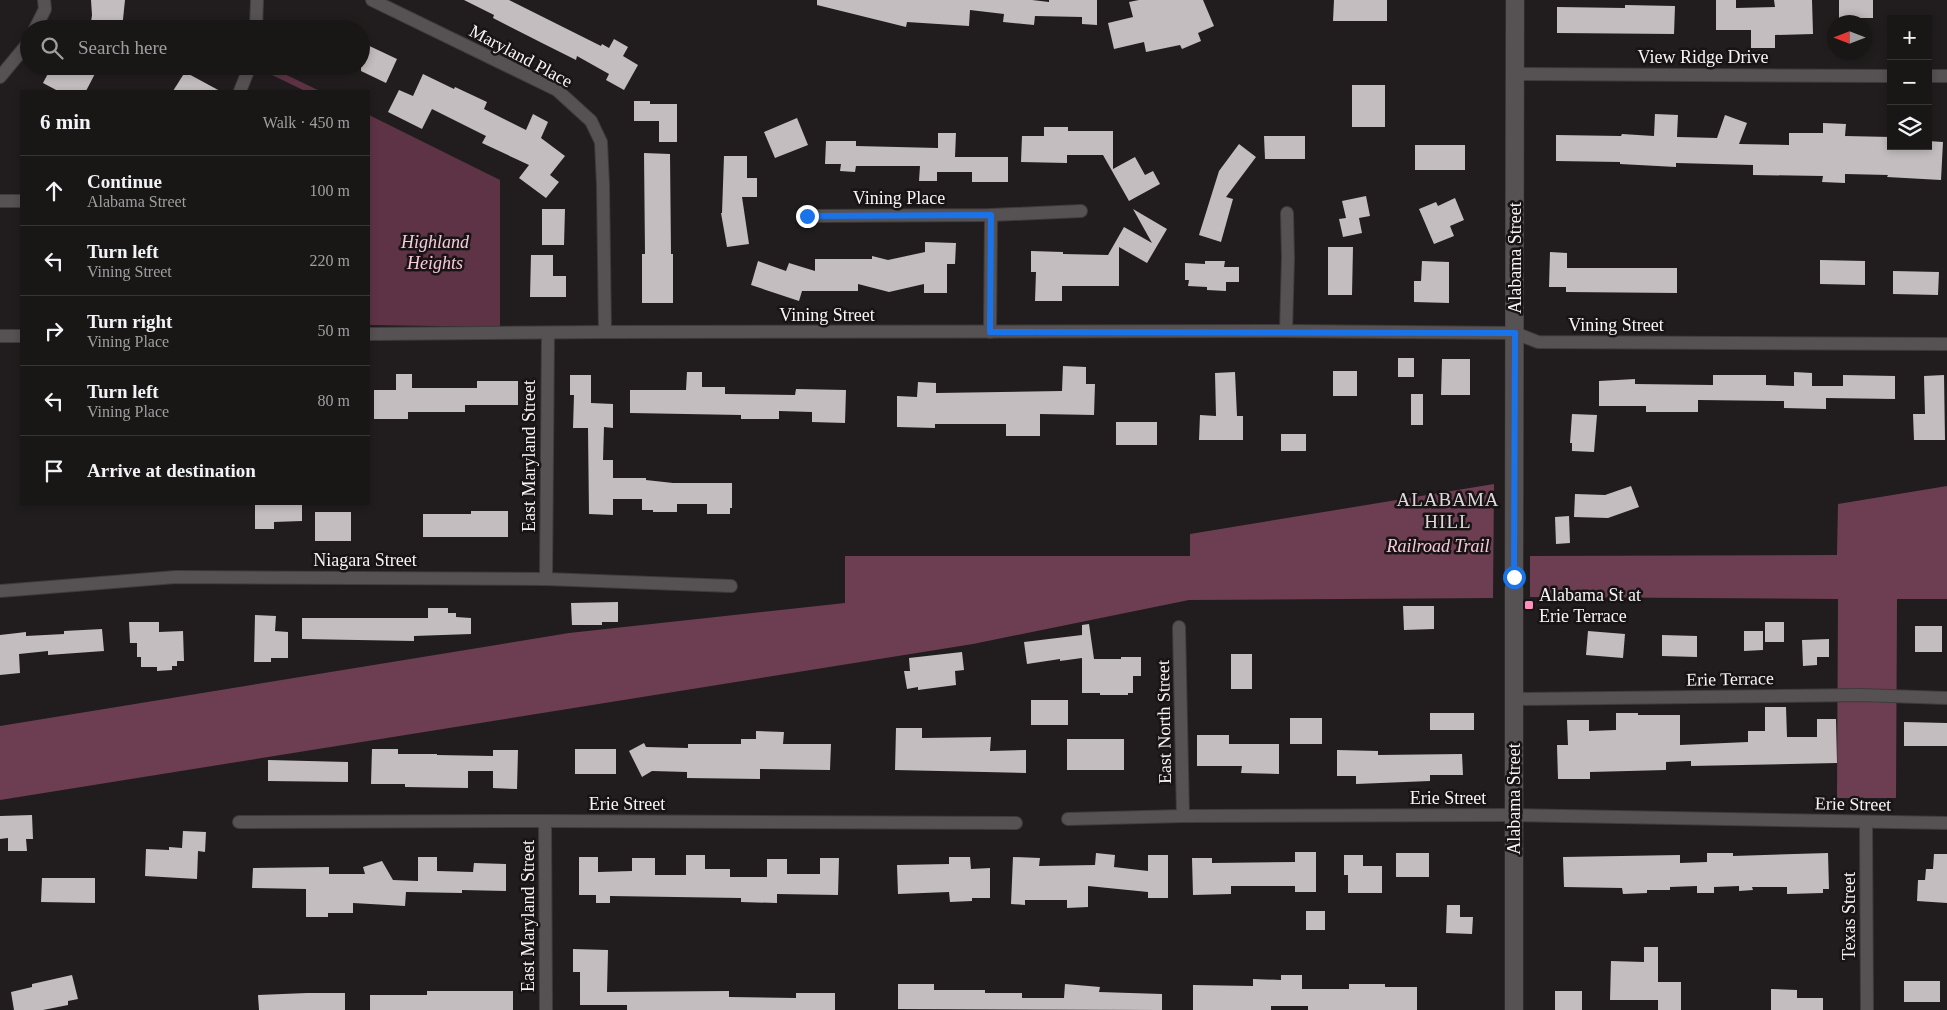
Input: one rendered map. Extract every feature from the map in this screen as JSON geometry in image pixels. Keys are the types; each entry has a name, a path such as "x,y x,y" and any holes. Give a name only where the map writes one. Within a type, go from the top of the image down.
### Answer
{"main road":[{"name":"Alabama Street","path":"1514,1010 1515,0"}],"street":[{"path":"40,20 45,9 44,0"},
{"path":"256,20 257,0"},
{"name":"Maryland Place","path":"372,0 556,90 592,121 601,142 605,332"},
{"path":"0,77 20,53"},
{"name":"View Ridge Drive","path":"1515,74 1887,76"},
{"path":"240,90 246,75"},
{"path":"1932,76 1947,76"},
{"path":"0,201 20,201"},
{"name":"Vining Place","path":"807,216 991,215 1081,211"},
{"path":"1286,332 1287,213"},
{"path":"990,332 991,215"},
{"name":"Vining Street","path":"370,334 605,332 1515,333 1538,342 1947,344"},
{"name":"East Maryland Street","path":"546,579 548,333"},
{"path":"0,336 20,336"},
{"name":"Niagara Street","path":"0,591 176,577 546,579 731,586"},
{"name":"East North Street","path":"1179,627 1183,816"},
{"name":"Erie Terrace","path":"1514,699 1850,696 1947,698"},
{"name":"Erie Street","path":"1068,818 1514,815 1947,823"},
{"name":"East Maryland Street","path":"545,821 546,1010"},
{"name":"Erie Street","path":"238,822 545,821 1016,824"},
{"name":"Texas Street","path":"1866,822 1867,1010"}],"green space":[{"path":"272,75 287,75 318,90 303,90"},
{"name":"Highland Heights","path":"370,115 500,180 500,327 370,325"},
{"name":"Railroad Trail","path":"1494,484 1493,598 1189,600 973,644 0,800 0,726 569,633 845,603 845,556 1190,556 1190,534"},
{"name":"Railroad Trail","path":"1947,486 1947,599 1897,599 1896,798 1837,798 1838,599 1530,597 1530,556 1837,555 1838,504"}],"building":[{"path":"91,0 125,0 123,20 91,20"},
{"path":"464,0 509,0 601,46 602,44 609,48 614,39 628,47 623,56 638,65 624,90 606,80 609,74 577,56 576,60 493,18 494,15"},
{"path":"817,0 1032,0 1049,2 1049,0 1097,0 1097,25 1082,24 1082,17 1035,16 1034,25 1003,22 1004,14 970,10 969,26 907,22 906,27 817,5"},
{"path":"1139,0 1203,0 1214,26 1198,33 1201,41 1182,49 1180,45 1146,52 1144,42 1114,49 1108,23 1133,17 1129,2"},
{"path":"1334,0 1387,0 1387,21 1333,21"},
{"path":"1716,0 1736,0 1736,8 1775,7 1774,0 1812,0 1813,34 1775,35 1775,48 1751,48 1751,30 1716,30"},
{"path":"1839,0 1873,0 1873,18 1872,15 1839,15"},
{"path":"1625,5 1675,6 1674,34 1557,33 1557,7 1625,8"},
{"path":"370,46 397,59 386,83 369,75"},
{"path":"423,74 487,102 484,109 526,130 533,114 548,122 541,138 565,156 550,175 559,182 546,198 519,178 529,165 482,143 486,136 432,109 422,129 388,112 399,90 413,96"},
{"path":"47,75 94,75 87,90 56,90 43,83"},
{"path":"183,75 191,75 218,90 174,90"},
{"path":"1352,85 1385,85 1385,127 1352,127"},
{"path":"634,101 650,101 650,104 677,104 677,142 659,142 659,121 634,121"},
{"path":"1655,114 1678,115 1677,137 1717,138 1725,115 1747,123 1739,144 1789,145 1789,133 1823,133 1823,123 1846,124 1845,136 1887,137 1887,150 1932,150 1932,141 1943,142 1941,180 1887,177 1888,175 1845,174 1845,183 1822,182 1823,176 1753,175 1753,165 1676,163 1676,167 1620,164 1620,162 1556,161 1556,135 1621,136 1622,134 1654,136"},
{"path":"797,118 808,145 775,158 764,132"},
{"path":"1044,127 1068,127 1068,131 1113,131 1113,169 1135,157 1145,175 1153,171 1160,184 1129,201 1103,155 1067,155 1067,163 1021,162 1022,136 1044,136"},
{"path":"938,133 956,133 955,157 1008,157 1008,182 972,182 972,172 937,172 937,181 919,181 920,166 856,166 855,172 840,171 841,164 825,164 826,141 856,141 856,146 938,148"},
{"path":"1264,136 1305,136 1305,159 1265,159"},
{"path":"1239,144 1256,157 1226,197 1233,199 1221,242 1199,235 1219,171"},
{"path":"1415,145 1465,145 1465,170 1415,170"},
{"path":"644,153 670,154 673,303 642,303 642,254 645,254"},
{"path":"724,156 747,156 747,178 757,178 757,197 742,197 749,244 727,247 721,213"},
{"path":"1366,196 1370,216 1359,218 1362,233 1343,237 1339,219 1346,218 1342,201"},
{"path":"1455,198 1464,220 1450,226 1454,236 1434,244 1419,209 1436,202 1438,206"},
{"path":"542,209 565,209 564,245 542,245"},
{"path":"1133,209 1167,229 1147,263 1119,247 1119,286 1062,286 1062,301 1035,301 1036,272 1031,272 1031,251 1108,255 1124,227 1152,243"},
{"path":"925,242 956,243 955,264 947,264 947,293 924,293 924,284 889,292 858,284 858,291 802,291 799,301 751,285 758,261 786,271 789,263 815,271 815,259 872,259 872,256 888,260 925,252"},
{"path":"1328,247 1353,247 1352,295 1328,295"},
{"path":"1550,252 1567,253 1567,268 1677,268 1677,293 1566,292 1566,287 1549,287"},
{"path":"531,255 553,255 553,276 566,276 566,297 530,297"},
{"path":"1820,260 1865,261 1865,285 1820,284"},
{"path":"1205,261 1225,261 1224,267 1239,267 1239,282 1226,282 1226,291 1188,286 1189,280 1185,280 1185,263 1205,264"},
{"path":"1422,261 1449,262 1449,303 1414,302 1414,281 1421,281"},
{"path":"1893,271 1939,272 1938,295 1893,294"},
{"path":"1398,358 1414,358 1414,377 1398,377"},
{"path":"1442,359 1470,359 1470,395 1441,395"},
{"path":"1063,366 1086,367 1086,384 1095,384 1094,415 1040,414 1040,436 1006,436 1006,424 935,424 935,428 897,427 897,396 917,397 918,382 936,383 936,393 1062,391"},
{"path":"1333,371 1357,371 1357,396 1333,396"},
{"path":"687,372 702,372 702,387 725,387 725,394 795,395 796,389 846,390 845,423 812,422 812,412 779,411 779,419 741,419 741,415 630,413 630,390 686,390"},
{"path":"1235,372 1237,416 1243,416 1243,440 1199,440 1200,415 1216,416 1215,373"},
{"path":"1794,372 1812,373 1812,386 1843,386 1843,375 1895,376 1895,399 1826,398 1826,409 1784,408 1784,401 1698,400 1698,412 1646,412 1646,406 1599,406 1599,381 1635,379 1635,384 1713,385 1713,375 1766,375 1766,385 1794,386"},
{"path":"396,374 412,374 412,388 477,388 477,381 518,381 518,405 465,405 465,412 408,412 408,419 374,419 374,390 396,390"},
{"path":"570,375 591,375 591,403 613,404 613,428 604,427 603,460 613,460 613,478 646,478 646,480 673,483 732,483 732,508 730,508 730,514 707,514 707,504 677,504 677,512 653,512 653,510 642,510 642,499 613,499 613,515 589,514 588,428 573,428 574,395 570,395"},
{"path":"1944,375 1945,440 1914,440 1913,414 1925,414 1924,376"},
{"path":"1411,394 1423,394 1423,425 1411,425"},
{"path":"1572,414 1597,415 1594,452 1572,451 1572,443 1570,443"},
{"path":"1116,422 1157,422 1157,445 1116,445"},
{"path":"1281,434 1306,434 1306,451 1281,451"},
{"path":"1631,486 1639,507 1608,518 1574,517 1575,494 1605,495"},
{"path":"255,505 302,505 302,521 274,522 274,529 255,529"},
{"path":"471,511 508,511 508,537 423,537 423,514 471,514"},
{"path":"315,512 351,512 351,541 315,541"},
{"path":"1569,516 1570,543 1556,544 1555,517"},
{"path":"618,602 618,622 602,622 602,625 572,625 571,603"},
{"path":"1403,606 1434,606 1434,629 1404,630"},
{"path":"428,608 448,608 448,613 456,613 456,617 471,618 471,634 414,636 414,641 302,639 302,618 428,618"},
{"path":"255,615 276,616 275,631 288,632 288,658 271,658 271,662 254,662"},
{"path":"129,622 159,622 159,632 183,631 184,661 177,661 177,666 172,666 172,670 157,671 157,667 141,667 141,657 137,657 137,643 130,643"},
{"path":"1765,622 1784,622 1784,642 1765,642"},
{"path":"1089,624 1094,659 1141,657 1141,676 1133,676 1133,693 1128,693 1128,695 1100,695 1100,693 1082,693 1082,658 1027,664 1024,642 1082,635 1082,625"},
{"path":"1915,626 1942,626 1942,652 1915,652"},
{"path":"102,629 104,651 48,655 48,651 19,654 20,673 0,675 0,635 26,632 26,636 64,634 64,631"},
{"path":"1588,631 1625,634 1623,658 1586,655"},
{"path":"1744,631 1763,631 1763,650 1744,651"},
{"path":"1662,635 1697,636 1697,657 1662,656"},
{"path":"1829,639 1829,657 1817,657 1817,665 1803,666 1802,640"},
{"path":"962,652 964,670 955,671 956,685 918,690 918,687 907,689 904,671 910,671 909,658"},
{"path":"1231,654 1252,654 1252,689 1231,689"},
{"path":"1031,700 1068,700 1068,725 1031,725"},
{"path":"1765,707 1786,707 1787,737 1817,737 1817,719 1836,719 1837,763 1691,766 1691,761 1666,762 1666,770 1590,772 1590,779 1558,779 1557,745 1568,745 1567,720 1589,720 1589,731 1616,730 1616,713 1680,715 1680,745 1748,742 1748,731 1765,731"},
{"path":"1430,713 1474,713 1474,730 1430,730"},
{"path":"1290,718 1322,718 1322,744 1290,744"},
{"path":"1904,722 1947,723 1947,746 1904,746"},
{"path":"896,728 922,728 922,738 991,737 990,751 1026,750 1026,773 895,770"},
{"path":"756,731 784,732 783,744 831,744 830,770 760,769 760,779 687,778 687,772 652,771 642,777 629,751 644,743 646,747 688,748 688,744 741,744 741,739 756,739"},
{"path":"1197,735 1229,735 1229,744 1279,744 1279,774 1241,773 1242,766 1197,766"},
{"path":"1067,739 1124,739 1124,770 1067,770"},
{"path":"372,749 398,749 398,754 493,756 493,750 518,750 517,789 493,788 493,771 468,771 468,788 405,787 405,784 371,784"},
{"path":"575,749 616,749 616,774 575,774"},
{"path":"1337,750 1378,751 1378,755 1462,754 1463,775 1430,775 1430,781 1356,784 1356,776 1337,776"},
{"path":"268,760 348,762 348,782 268,781"},
{"path":"32,815 33,839 26,839 27,851 8,851 8,838 0,839 0,816"},
{"path":"183,831 206,832 205,852 198,851 197,879 145,876 146,849 169,850 169,847 182,848"},
{"path":"1295,852 1316,852 1316,892 1295,892 1295,886 1231,886 1231,894 1193,895 1192,858 1212,858 1212,863 1295,862"},
{"path":"1096,853 1115,855 1114,867 1148,871 1148,855 1168,855 1168,898 1148,898 1148,892 1088,886 1088,907 1067,908 1067,900 1025,900 1025,905 1011,904 1013,857 1040,858 1039,866 1095,865"},
{"path":"1396,853 1429,853 1429,877 1396,877"},
{"path":"1707,853 1733,853 1733,856 1828,853 1829,889 1823,889 1823,893 1787,894 1787,887 1752,887 1753,890 1739,891 1739,886 1714,887 1714,893 1697,893 1697,886 1670,887 1670,890 1647,890 1647,893 1623,894 1622,888 1564,887 1563,857 1680,855 1680,863 1707,862"},
{"path":"1934,854 1947,854 1947,903 1917,901 1918,880 1925,880 1926,869 1933,869"},
{"path":"686,855 705,855 705,869 730,869 730,877 767,877 767,859 787,859 787,874 820,874 820,858 839,858 838,895 777,894 777,903 741,902 741,898 610,896 610,903 596,903 596,895 579,895 579,857 598,857 598,872 632,871 632,858 655,858 655,875 686,875"},
{"path":"1344,855 1363,855 1363,866 1382,866 1382,893 1348,893 1348,875 1344,875"},
{"path":"418,857 437,857 437,871 473,872 474,863 506,864 506,891 462,890 462,893 406,892 405,906 353,903 353,913 328,913 328,917 306,917 306,889 252,888 253,868 329,867 329,874 365,874 363,867 382,861 393,880 418,881"},
{"path":"949,857 970,857 971,869 990,868 990,898 972,898 972,901 950,902 949,892 898,894 897,865 949,864"},
{"path":"42,878 95,878 95,903 41,902"},
{"path":"1447,905 1460,905 1460,917 1473,917 1472,934 1446,933"},
{"path":"1306,911 1325,911 1325,930 1306,930"},
{"path":"1644,947 1658,947 1658,982 1681,982 1681,1010 1658,1010 1658,1000 1610,1000 1611,961 1644,962"},
{"path":"573,949 608,950 607,992 729,991 729,997 796,998 796,993 835,993 835,1010 627,1010 627,1005 580,1005 580,972 573,972"},
{"path":"72,975 78,999 68,1001 68,1005 43,1010 14,1010 11,992 32,987 32,984"},
{"path":"1281,975 1302,975 1302,989 1349,989 1349,984 1385,984 1385,987 1417,987 1417,1010 1308,1010 1308,1006 1271,1006 1271,1010 1193,1010 1193,985 1253,986 1253,979 1281,980"},
{"path":"1904,981 1940,981 1940,1002 1904,1002"},
{"path":"898,984 934,984 934,990 985,990 985,993 1022,993 1022,998 1064,998 1065,984 1100,987 1099,992 1162,994 1162,1010 898,1009"},
{"path":"1771,989 1797,990 1797,998 1823,998 1823,1010 1771,1010"},
{"path":"427,991 513,991 513,1010 370,1010 370,995 427,995"},
{"path":"1555,991 1582,991 1582,1010 1555,1010"},
{"path":"345,993 345,1010 259,1010 258,995"}],"place":[{"name":"Alabama St at Erie Terrace","path":"1529,605"}],"district":[{"name":"ALABAMA HILL","path":"1448,510"}],"route":[{"path":"807,216 991,215 990,332 1515,333 1514,577"}]}
